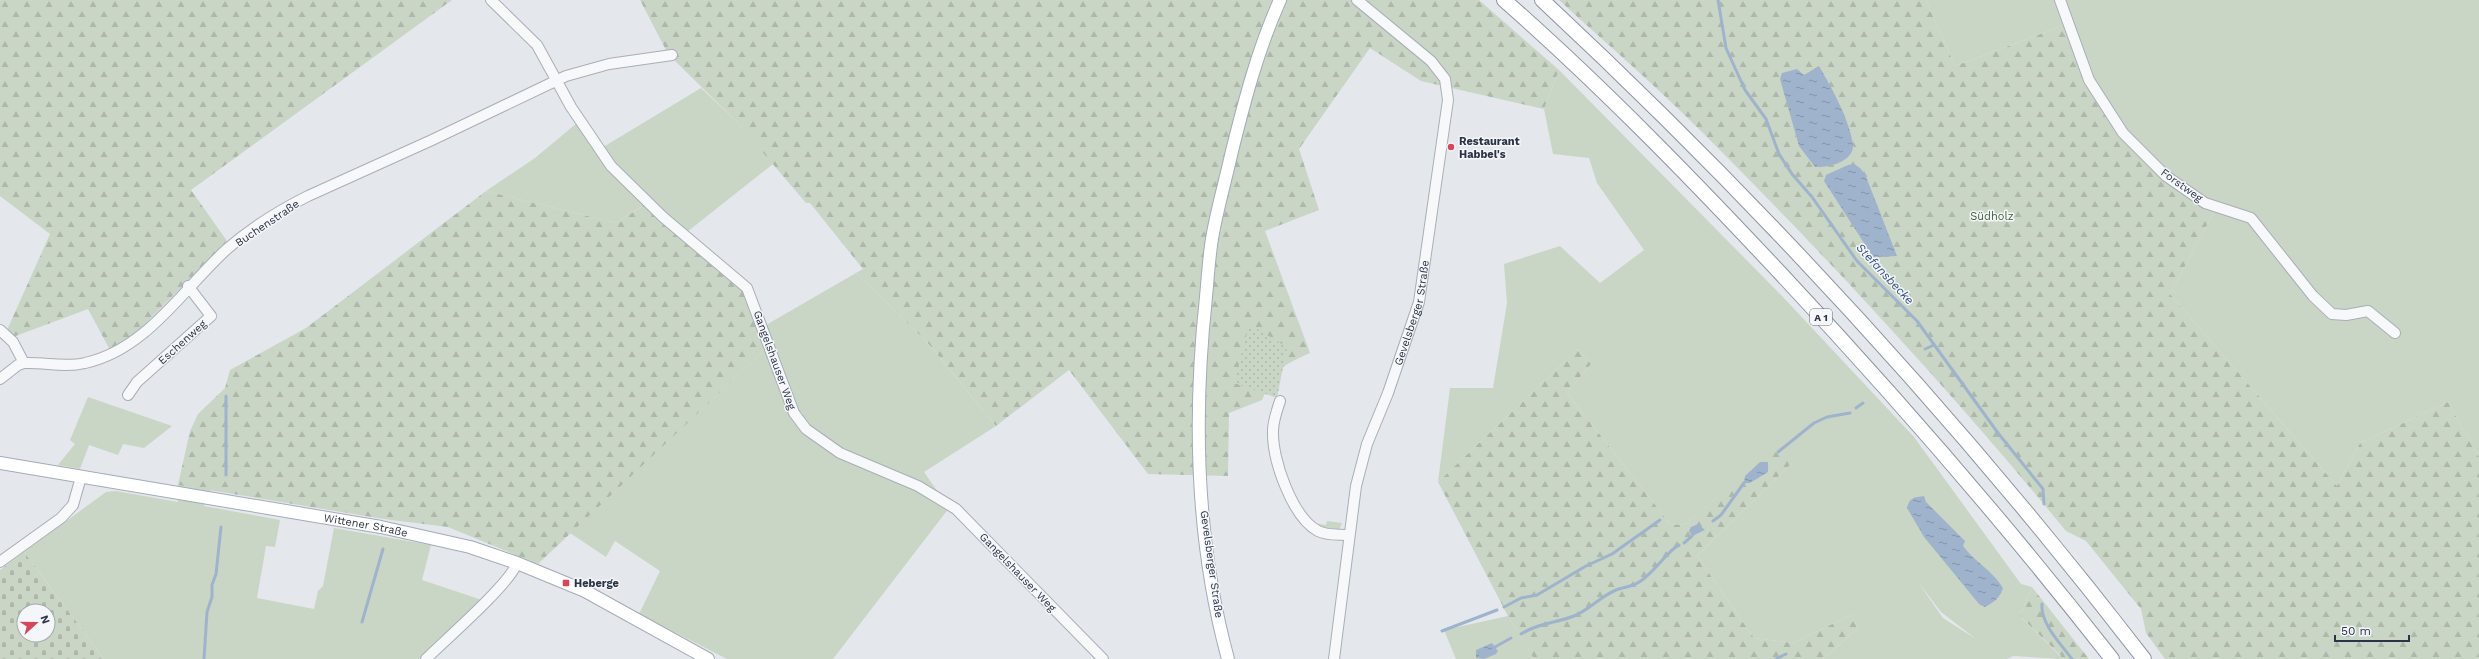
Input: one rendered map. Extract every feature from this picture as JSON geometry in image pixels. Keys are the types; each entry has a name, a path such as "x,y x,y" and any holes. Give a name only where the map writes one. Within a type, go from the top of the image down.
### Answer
{"highway":[{"name":"A 1","path":"1504,0 1544,36 1717,206 1846,344 1951,462 2112,659"},
{"name":"A 1","path":"1542,0 1704,157 1869,330 2034,521 2144,659"}],"main road":[{"name":"Gevelsberger Straße","path":"1228,659 1213,590 1206,538 1198,432 1201,346 1213,233 1246,94 1266,32 1280,0"},
{"name":"Wittener Straße","path":"0,463 431,536 517,562 585,592 708,659"}],"street":[{"name":"Gangelshauser Weg","path":"492,0 534,41 571,107 612,166 663,217 747,288 792,409 806,429 840,453 918,486 956,509 1102,659"},
{"name":"Gevelsberger Straße","path":"1334,659 1356,486 1367,444 1388,394 1419,302 1448,100 1445,79 1431,61 1357,0"},
{"name":"Forstweg","path":"2060,0 2089,80 2123,132 2166,176 2205,202 2251,218 2313,296 2332,314 2346,315 2368,311 2395,333"},
{"path":"556,80 609,64 672,55"},
{"name":"Buchenstraße","path":"24,363 74,365 98,360 112,353 151,326 188,286 228,249 289,206 432,140 556,80"},
{"name":"Eschenweg","path":"128,395 137,382 211,316 188,286"},
{"path":"0,330 13,342 24,363 18,365 0,379"},
{"path":"1280,401 1273,430 1274,445 1278,464 1293,501 1305,520 1320,532 1349,535"},
{"path":"0,562 61,518 73,505 81,477"},
{"path":"426,659 513,572 517,562"}],"green space":[{"path":"0,0 452,0 191,190 227,241 129,340 110,350 88,309 13,337 7,330 50,234 0,196"},
{"path":"640,0 1479,0 1559,70 1544,109 1421,81 1370,48 1299,149 1319,210 1265,231 1310,353 1291,362 1280,370 1275,375 1262,400 1229,413 1228,476 1148,474 1069,370 996,426 927,342 856,273 863,269 810,203 806,203 735,120 668,54"},
{"name":"Südholz","path":"1559,0 1926,0 1955,66 2067,24 2087,80 2162,175 2214,212 2170,294 2337,486 2360,443 2448,402 2479,457 2479,659 2165,659 2146,633 2141,609 2086,541 2066,531 1935,377 1797,229 1668,99"},
{"path":"1926,0 2479,0 2479,457 2448,402 2360,443 2337,486 2170,294 2214,212 2156,164 2125,132 2099,93 2067,24 1955,66"},
{"path":"1559,70 1782,296 1914,437 2021,584 2032,587 2020,616 2061,657 2060,659 2013,656 2007,659 1823,659 1858,628 1851,615 1793,643 1754,638 1697,556 1792,463 1771,451 1686,524 1671,525 1567,393 1591,364 1578,349 1438,482 1450,388 1493,388 1507,303 1504,264 1560,246 1600,283 1644,250 1597,183 1589,158 1553,154 1544,109","holes":["1918,582 1941,612 1976,639 1943,618"]},
{"path":"701,88 735,120 773,164 687,232 650,201 616,223 486,191 535,158 577,123 595,152"},
{"path":"486,191 616,223 646,204 745,290 768,347 538,564 448,527 384,519 178,485 190,431 198,414 225,388 230,370 306,328"},
{"path":"856,273 926,341 996,426 924,472 949,508 833,659 727,659 639,614 660,571 615,541 606,557 570,533 768,347 766,325"},
{"path":"1249,324 1287,347 1277,398 1234,383"},
{"path":"1578,349 1591,364 1567,393 1671,525 1686,524 1771,450 1793,462 1697,556 1754,638 1793,643 1851,615 1858,628 1823,659 1534,659 1508,616 1438,482"},
{"path":"88,397 172,426 144,448 123,444 118,455 89,445 80,469 58,465 75,444 70,440"},
{"path":"178,485 211,490 204,506 280,520 275,547 266,546 257,598 314,609 318,591 323,586 334,528 431,545 422,580 482,600 419,659 104,659 24,552 106,492 116,491 178,502"},
{"path":"1327,521 1342,523 1339,530 1332,532 1312,523 1326,525"},
{"path":"24,552 104,659 0,659 0,570"},
{"path":"2032,587 2089,659 2060,659 2061,656 2020,616"},
{"path":"1508,616 1534,659 1456,659 1444,630"}],"water":[{"path":"1819,66 1844,115 1853,145 1852,151 1845,160 1833,165 1815,167 1799,146 1780,79 1782,73 1797,69 1804,75"},
{"path":"1854,164 1865,174 1897,256 1873,257 1824,181 1826,175 1848,165"},
{"path":"1760,462 1768,462 1768,472 1750,483 1744,483 1745,476"},
{"path":"1924,496 1926,502 1965,541 1963,546 1968,552 1999,582 2003,588 1996,599 1985,607 1979,604 1924,537 1907,508 1912,499"},
{"path":"1698,524 1705,530 1692,536 1689,531 1691,527"},
{"path":"1492,643 1498,651 1496,654 1484,659 1476,658 1476,650"}],"waterway":[{"name":"Stefansbecke","path":"1718,0 1726,48 1745,90 1766,119 1779,154 1792,174 1812,197 1857,261 1917,321 1998,433 2043,489 2044,504"},
{"path":"1925,349 1934,345"},
{"path":"226,396 226,475"},
{"path":"1856,408 1863,403"},
{"path":"1778,452 1814,423 1827,417 1850,413"},
{"path":"1713,521 1721,515 1744,483"},
{"path":"1504,607 1521,598 1537,595 1586,566 1612,554 1660,520"},
{"path":"204,659 207,612 212,597 212,585 216,574 221,527"},
{"path":"1684,543 1692,536"},
{"path":"1521,634 1540,625 1574,616 1616,590 1636,584 1650,573 1670,551 1679,545"},
{"path":"362,622 383,549"},
{"name":"Stefansbecke","path":"2042,604 2042,611 2048,626 2072,659"},
{"path":"1442,631 1497,610"},
{"path":"1495,647 1511,638"},
{"path":"1776,659 1786,654"}],"place":[{"name":"Restaurant Habbel's","path":"1451,147"},
{"name":"Heberge","path":"566,583"}]}
